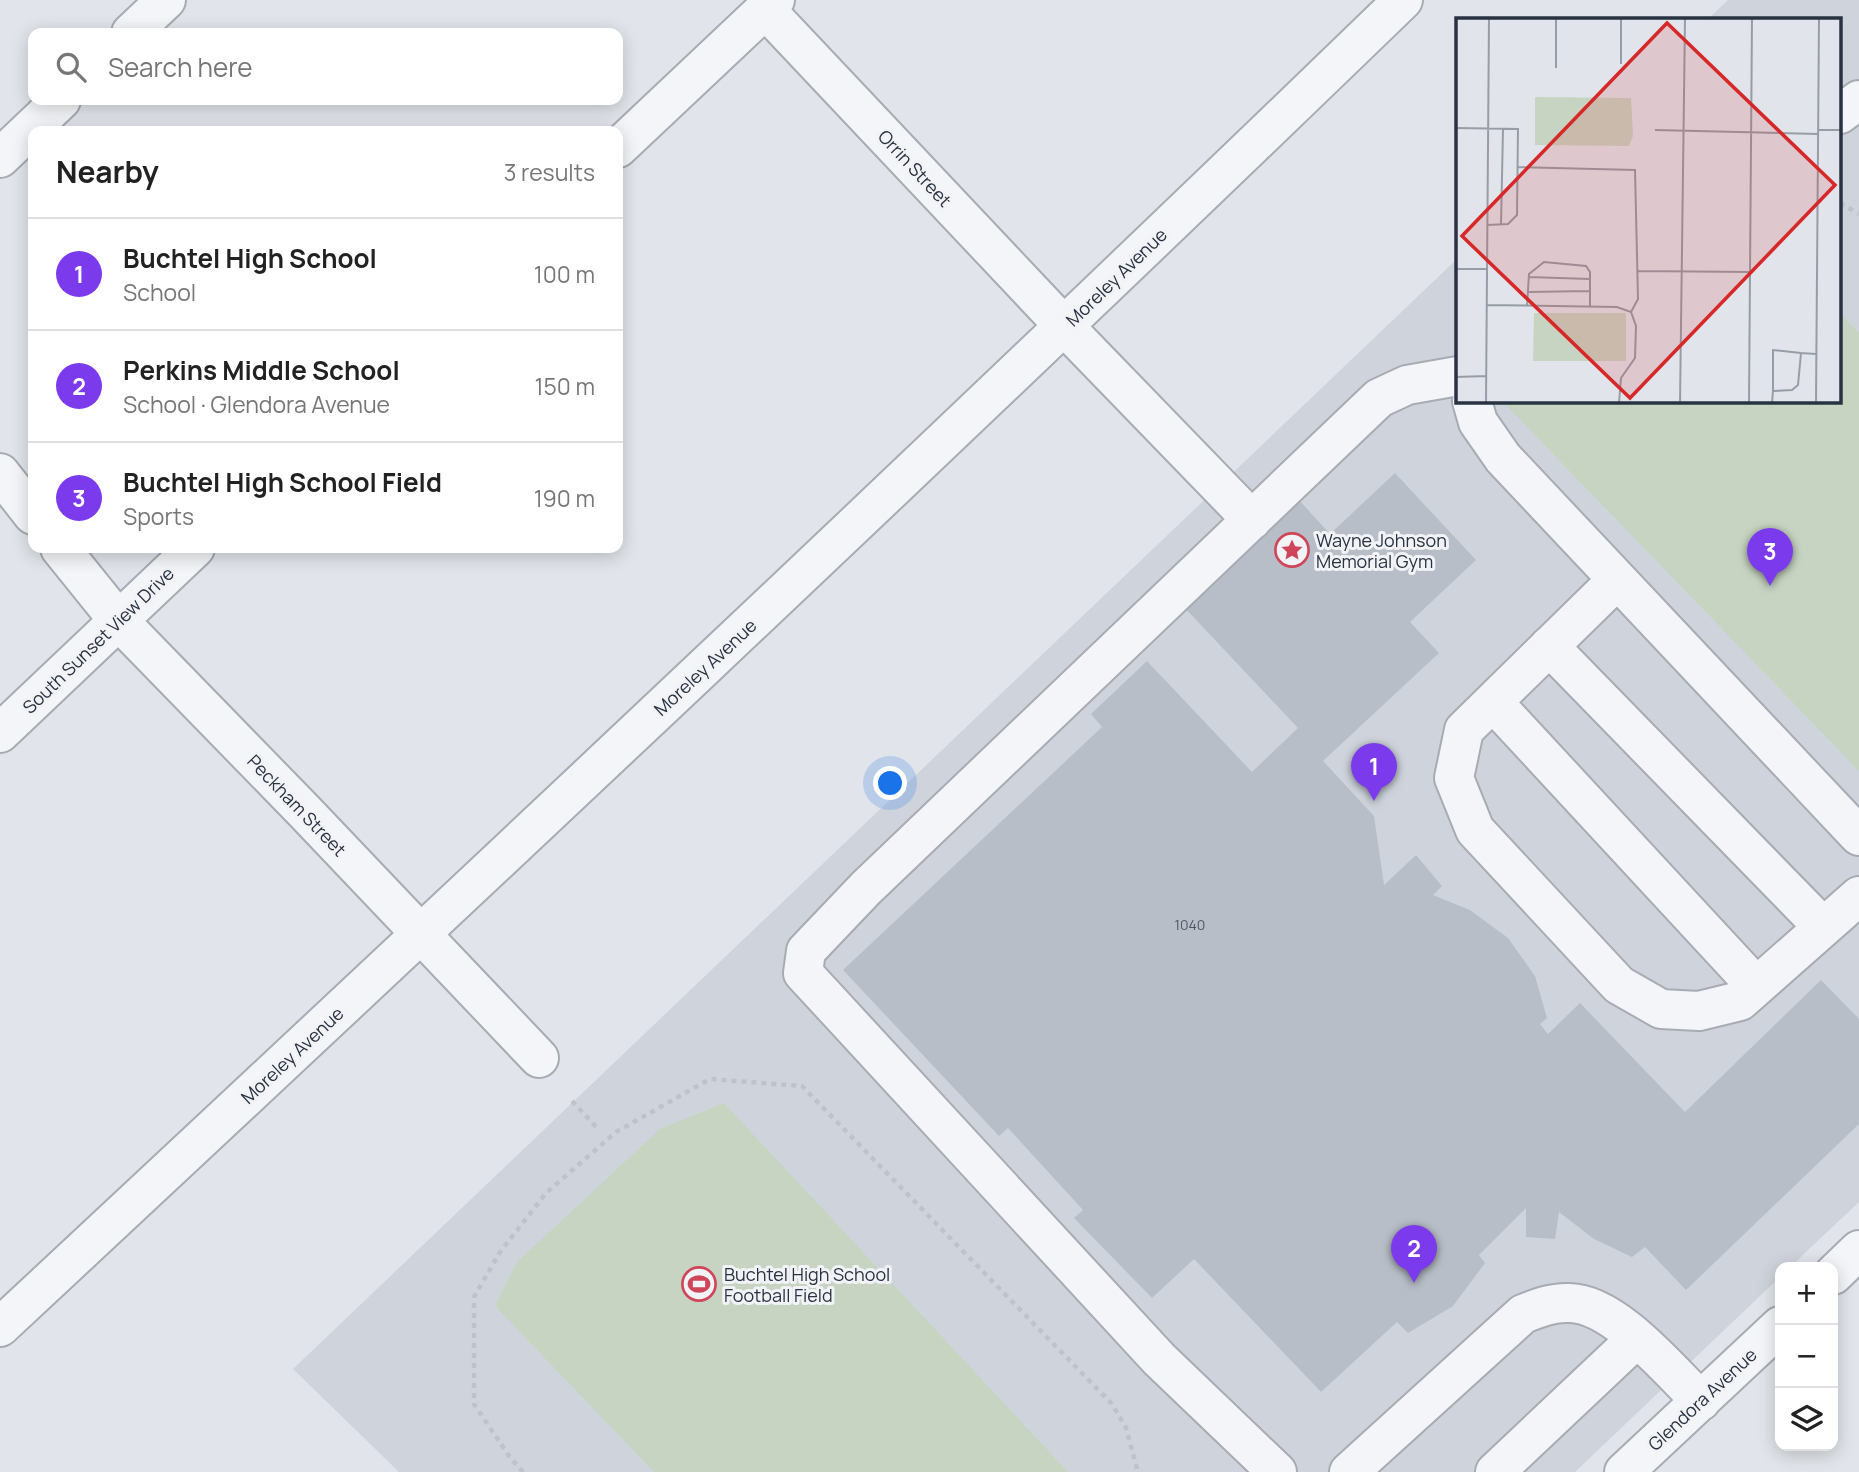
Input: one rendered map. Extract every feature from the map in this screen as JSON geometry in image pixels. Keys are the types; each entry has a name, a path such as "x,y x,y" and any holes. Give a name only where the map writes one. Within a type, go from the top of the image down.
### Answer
{"street":[{"path":"136,28 166,0"},
{"name":"Moreley Avenue","path":"0,1327 421,935 1065,327 1403,0"},
{"path":"623,143 770,5"},
{"name":"Orrin Street","path":"770,5 1065,327 1252,520"},
{"path":"1842,113 1859,100"},
{"path":"34,126 56,105"},
{"path":"0,158 28,131"},
{"path":"1277,1472 1159,1359 803,972 806,951 866,888 1379,398 1407,385 1456,376"},
{"path":"1472,402 1478,422 1503,458 1859,836"},
{"path":"0,473 28,509"},
{"name":"Peckham Street","path":"64,553 118,620 539,1058"},
{"name":"South Sunset View Drive","path":"0,733 190,553"},
{"path":"1617,579 1464,730 1454,778 1475,830 1619,985 1661,1009 1699,1011 1740,1001 1859,896"},
{"path":"1549,646 1824,927"},
{"path":"1493,702 1756,986"},
{"path":"1838,1270 1859,1250"},
{"path":"1349,1472 1523,1314 1545,1305 1589,1305 1622,1324 1701,1401"},
{"name":"Glendora Avenue","path":"1624,1472 1775,1331"},
{"path":"1495,1472 1636,1339"}],"path":[{"path":"1842,204 1859,214"},
{"path":"523,1472 509,1457 474,1404 474,1297 500,1252 546,1193 616,1132 710,1079 803,1086 1112,1404 1126,1428 1138,1472"},
{"path":"572,1101 599,1130"}],"shaded area":[{"path":"1728,0 1859,0 1859,1202 1795,1262 1775,1262 1775,1282 1575,1472 399,1472 293,1369 1456,260 1456,402 1842,402 1842,18 1709,18"}],"green space":[{"path":"1842,315 1859,333 1859,771 1503,402 1842,402"},
{"name":"Buchtel High School Football Field","path":"724,1103 1068,1472 654,1472 495,1306 517,1262 660,1129"}],"building":[{"path":"1395,473 1476,560 1410,622 1439,653 1323,761 1374,816 1384,885 1416,855 1442,886 1433,895 1470,910 1508,938 1535,976 1547,1018 1540,1024 1548,1034 1580,1003 1685,1112 1821,980 1859,1019 1859,1124 1686,1290 1645,1247 1632,1257 1594,1239 1559,1212 1555,1239 1526,1237 1526,1208 1479,1255 1485,1263 1453,1306 1408,1333 1397,1322 1321,1392 1194,1259 1152,1298 1074,1218 1083,1210 1008,1128 999,1136 843,970 1102,727 1091,714 1147,661 1252,772 1298,728 1183,606 1298,499 1330,534"}],"place":[{"name":"Wayne Johnson Memorial Gym","path":"1292,550"},
{"name":"Buchtel High School Field","path":"1770,586"},
{"name":"Buchtel High School","path":"1374,801"},
{"name":"Perkins Middle School","path":"1414,1283"},
{"name":"Buchtel High School Football Field","path":"699,1284"}]}
